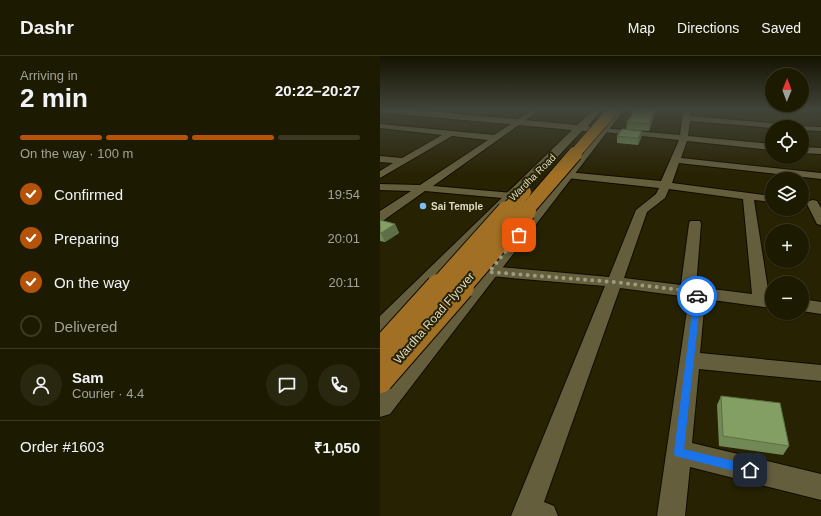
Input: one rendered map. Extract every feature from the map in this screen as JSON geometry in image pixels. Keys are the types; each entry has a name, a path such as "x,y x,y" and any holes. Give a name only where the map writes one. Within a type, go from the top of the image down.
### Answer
{"highway":[{"name":"Wardha Road Flyover","path":"380,352 493,225 582,131"},
{"name":"Wardha Road Flyover","path":"380,380 594,131"}],"street":[{"path":"435,131 496,138"},
{"path":"380,217 506,131"},
{"name":"Wardha Road","path":"380,330 577,131"},
{"name":"Wardha Road","path":"380,405 602,131"},
{"path":"618,131 765,146"},
{"path":"532,514 614,282 642,210 662,196 684,138 685,131"},
{"path":"380,176 451,133"},
{"path":"809,150 821,151"},
{"path":"380,159 404,161"},
{"path":"676,160 821,176"},
{"path":"567,175 665,185 765,198"},
{"path":"380,187 424,188 512,196"},
{"path":"748,196 765,290"},
{"path":"812,204 821,221"},
{"path":"671,516 690,360 695,224"},
{"path":"489,272 614,282 765,301"},
{"path":"809,306 821,308"},
{"path":"690,360 821,373"},
{"path":"679,452 821,487"}],"building":[{"path":"620,131 642,131 638,138 617,136"},
{"path":"380,220 395,224 380,233"},
{"path":"721,396 780,403 789,446 723,436"}],"railway":[{"path":"567,155 588,131"},
{"path":"515,212 568,154"},
{"path":"449,288 516,211"},
{"path":"439,288 485,237"},
{"path":"380,353 440,287"},
{"path":"380,366 450,287"}],"way so far":[{"path":"519,235 489,272 614,282 698,292 697,296"}],"place":[{"name":"Sai Temple","path":"423,206"}],"route":[{"path":"697,296 679,452 750,470"}]}
